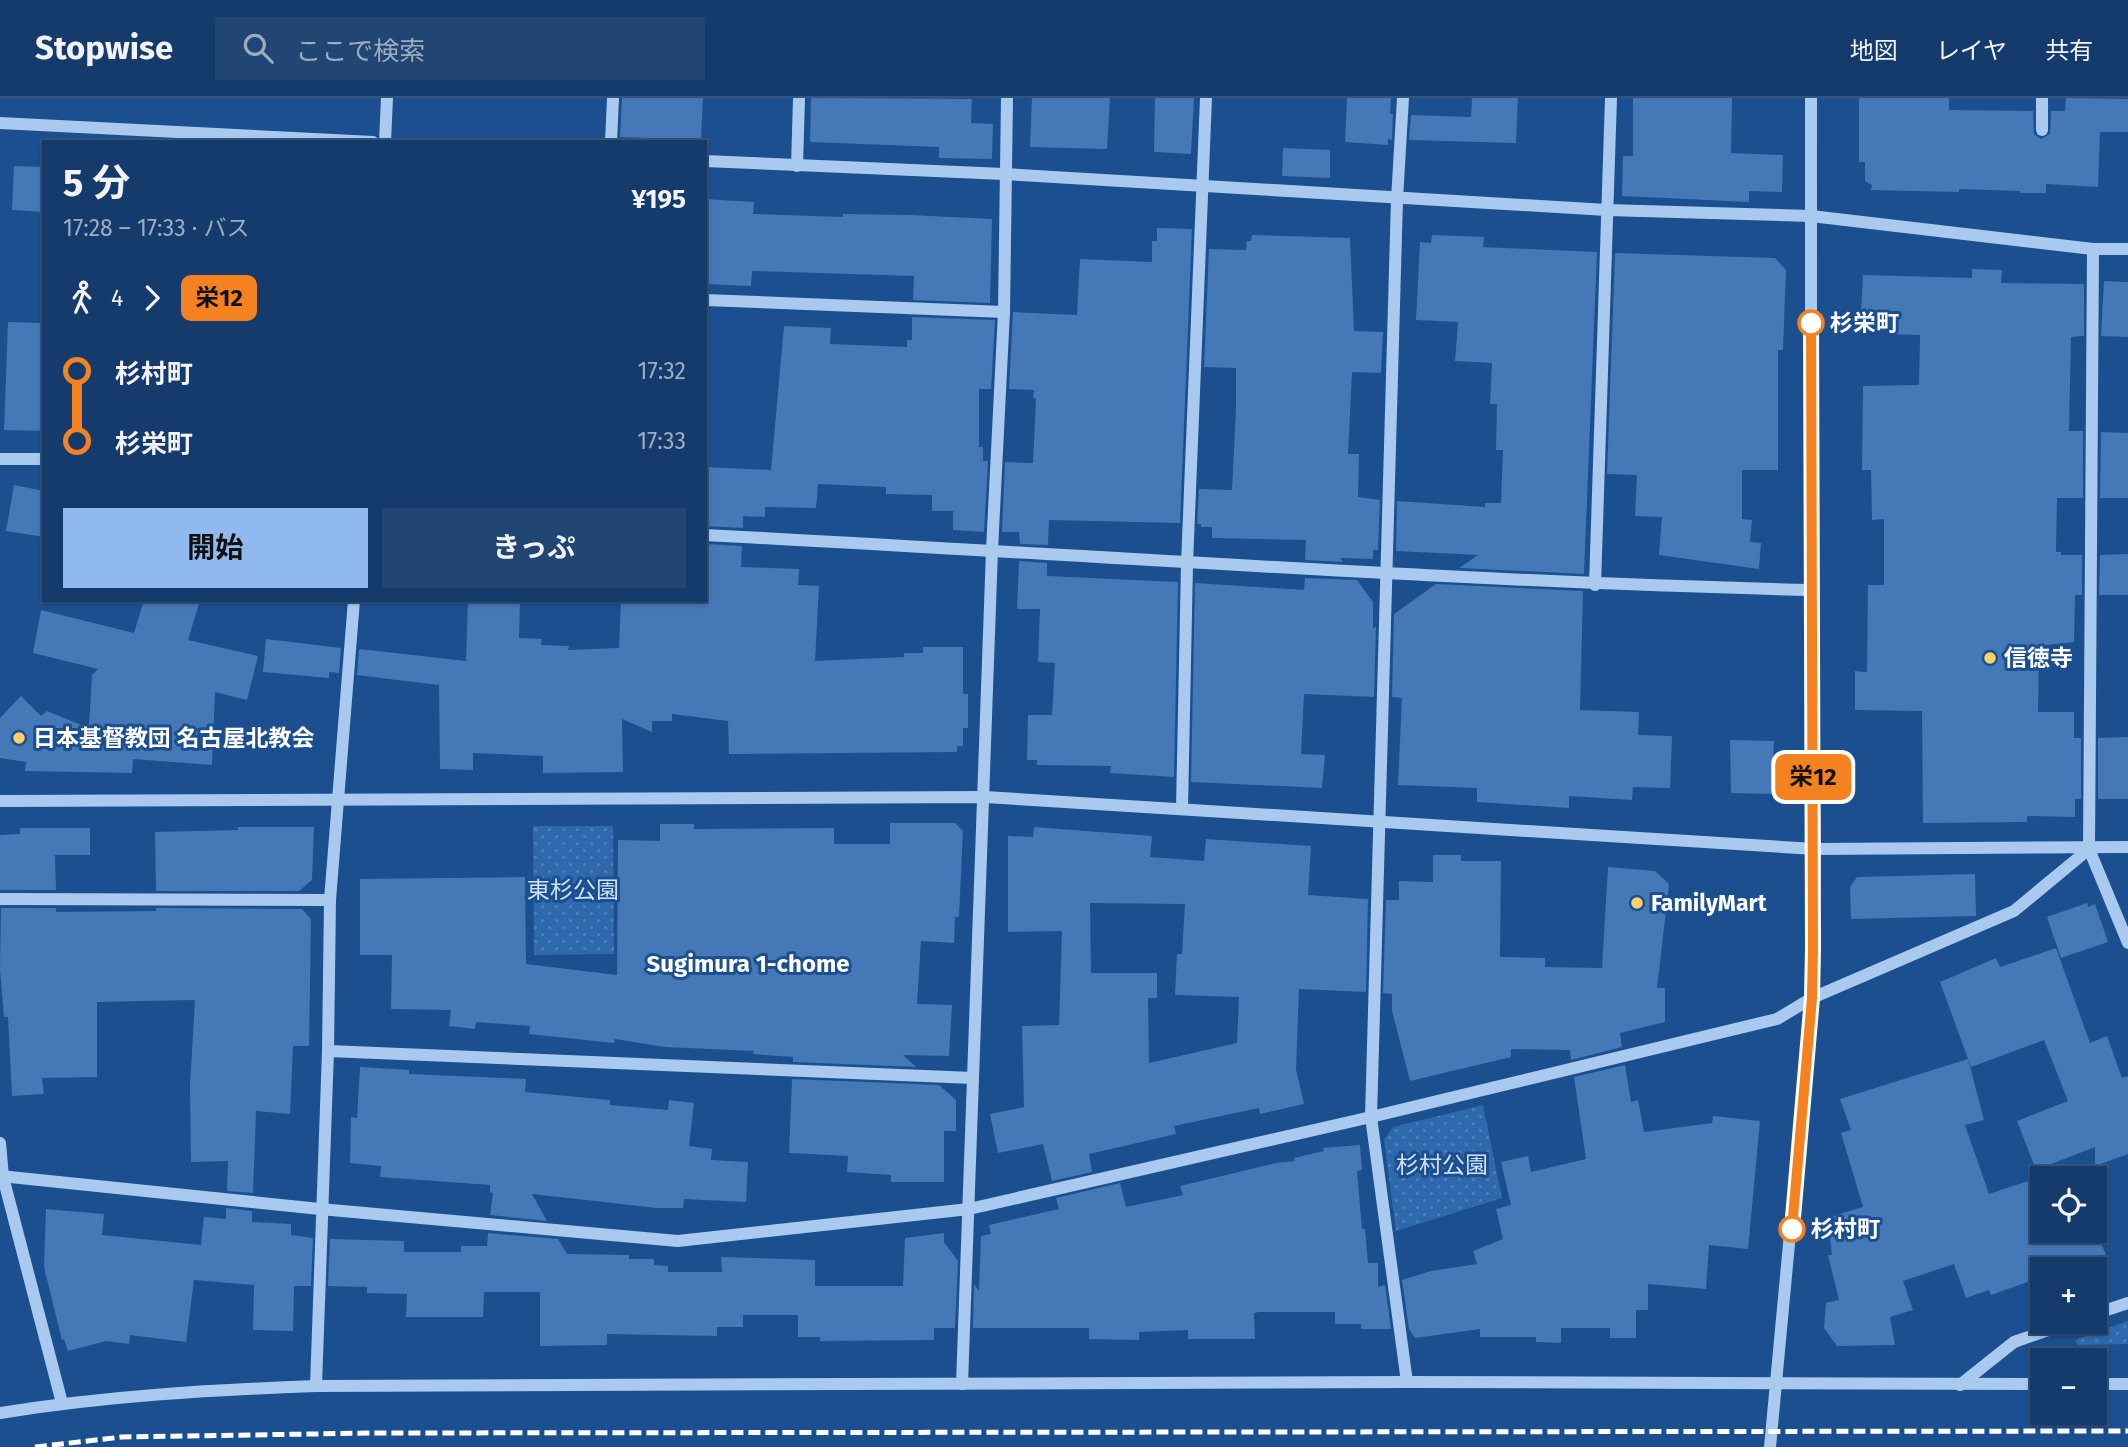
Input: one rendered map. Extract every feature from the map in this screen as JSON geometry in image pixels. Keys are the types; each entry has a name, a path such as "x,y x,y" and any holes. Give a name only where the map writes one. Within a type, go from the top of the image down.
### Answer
{"street":[{"path":"385,140 387,98"},
{"path":"611,140 613,98"},
{"path":"797,166 799,98"},
{"path":"962,1384 992,550 1004,312 1007,98"},
{"path":"1182,809 1187,565 1206,98"},
{"path":"1403,98 1397,199 1371,1117 1407,1382"},
{"path":"1595,585 1611,98"},
{"path":"1770,1447 1812,998 1815,849 1811,590 1811,98"},
{"path":"2042,98 2042,130"},
{"path":"0,123 334,140"},
{"path":"707,161 1004,174 1607,210 1811,216 2093,249 2128,250"},
{"path":"2093,249 2089,849 2128,943"},
{"path":"707,300 1004,312"},
{"path":"0,459 42,459"},
{"path":"707,534 992,550 1187,565 1388,572 1595,585 1811,590"},
{"path":"316,1386 320,1209 328,1051 330,900 335,798 354,602"},
{"path":"0,801 985,797 1815,849 2128,847"},
{"path":"2,1176 320,1209 678,1241 969,1209 1371,1117 1777,1019 1812,998 2014,911 2089,849"},
{"path":"0,899 330,900"},
{"path":"328,1051 973,1078"},
{"path":"0,1143 2,1176 62,1403"},
{"path":"2107,1310 2128,1303"},
{"path":"1960,1385 2014,1342 2037,1334"},
{"path":"0,1413 62,1403 177,1391 316,1386 1407,1382 2030,1384"},
{"path":"2107,1384 2128,1384"}],"green space":[{"name":"東杉公園","path":"533,826 613,826 614,954 534,955"},
{"name":"杉村公園","path":"1483,1105 1502,1198 1396,1231 1384,1140 1393,1127"},
{"path":"2128,1321 2128,1344 2078,1345 2075,1340 2092,1334 2107,1334 2107,1329"}],"building":[{"path":"622,98 703,98 701,140 620,137"},
{"path":"811,98 972,99 971,123 993,124 992,159 939,158 939,147 810,142"},
{"path":"1032,98 1110,98 1107,149 1030,147"},
{"path":"1155,98 1194,98 1191,154 1154,152"},
{"path":"1347,98 1391,98 1392,140 1388,139 1388,145 1345,142"},
{"path":"1472,98 1518,98 1516,143 1409,140 1411,115 1471,117"},
{"path":"1633,98 1732,98 1731,153 1783,155 1782,192 1749,191 1749,202 1622,196 1623,156 1633,156"},
{"path":"1859,98 1949,98 1949,110 2033,111 2034,134 2041,139 2050,134 2051,111 2065,111 2066,98 2128,99 2128,132 2100,132 2098,187 2046,184 2046,193 1959,189 1959,192 1871,190 1872,185 1865,181 1865,162 1859,162"},
{"path":"1283,148 1330,150 1330,178 1282,176"},
{"path":"14,166 42,167 42,212 12,210"},
{"path":"707,199 754,202 753,214 843,217 843,214 910,215 992,219 990,303 913,300 914,276 752,271 751,286 707,284"},
{"path":"1157,228 1192,229 1180,523 1049,520 1048,545 1020,544 1019,532 1002,532 1005,462 1033,463 1036,398 1033,398 1034,390 1009,389 1013,312 1077,315 1080,259 1152,262 1152,241 1157,241"},
{"path":"1252,235 1350,238 1354,331 1383,332 1381,373 1352,372 1348,454 1359,454 1358,497 1380,500 1378,550 1373,550 1373,559 1340,558 1343,562 1305,560 1306,540 1212,538 1212,527 1201,527 1201,524 1197,524 1199,489 1232,490 1236,410 1236,368 1204,367 1209,249 1246,250 1247,241 1251,241"},
{"path":"1432,235 1484,237 1483,247 1597,252 1584,574 1459,568 1478,555 1396,551 1397,501 1485,507 1485,503 1501,503 1503,450 1496,450 1497,404 1490,404 1492,363 1455,361 1458,322 1416,320 1420,242 1431,243"},
{"path":"1615,253 1775,258 1786,270 1783,350 1778,350 1778,470 1742,470 1742,519 1752,520 1750,542 1761,543 1759,569 1659,555 1662,517 1635,516 1637,475 1607,474"},
{"path":"1972,269 2002,270 2001,283 2084,284 2084,336 2071,337 2069,431 2083,431 2083,498 2057,498 2056,552 2061,552 2061,555 2082,555 2082,595 2075,595 2074,642 2039,646 2038,712 2074,712 2074,738 2081,738 2081,799 2075,799 2075,817 2027,816 2027,822 1923,823 1922,711 1855,710 1855,671 1867,672 1868,585 1884,585 1884,519 1872,520 1871,470 1862,470 1863,386 1919,385 1920,335 1888,334 1888,315 1861,314 1863,275 1972,278"},
{"path":"2104,281 2128,282 2128,337 2101,336"},
{"path":"912,317 995,320 991,389 979,389 979,447 983,447 983,461 988,461 984,532 953,530 953,511 932,511 932,495 886,494 886,487 818,484 816,508 765,507 765,517 743,516 743,528 707,526 707,467 771,470 784,326 831,328 830,344 907,347 907,340 912,340"},
{"path":"8,322 42,323 42,431 4,430"},
{"path":"2101,432 2128,433 2128,498 2100,498"},
{"path":"14,485 42,491 42,537 6,531"},
{"path":"707,544 742,546 741,567 799,569 798,585 819,586 815,661 904,657 904,653 923,653 923,647 963,647 963,694 968,694 968,728 963,728 963,746 957,746 957,752 729,754 728,721 672,714 672,721 652,721 652,732 622,719 623,772 543,773 543,756 473,753 473,770 440,769 439,685 357,675 359,649 466,661 468,602 520,602 519,638 542,639 541,645 569,646 568,650 619,648 621,602 707,602"},
{"path":"2128,554 2128,595 2099,595 2100,555"},
{"path":"1019,561 1047,563 1047,576 1178,582 1174,777 1110,773 1111,766 1037,765 1037,760 1027,760 1028,715 1052,715 1055,663 1038,662 1040,609 1017,609"},
{"path":"1305,578 1357,580 1373,602 1373,629 1376,626 1374,697 1304,694 1301,754 1325,755 1322,788 1191,782 1195,583 1304,590"},
{"path":"1436,584 1583,591 1580,710 1639,712 1638,735 1672,736 1670,788 1633,787 1632,800 1569,796 1569,808 1477,802 1477,788 1398,785 1402,698 1392,697 1394,614"},
{"path":"143,602 199,602 188,640 258,656 247,700 215,692 212,765 133,759 132,773 25,771 26,762 0,758 0,718 21,696 41,716 47,711 89,728 92,675 98,669 33,653 41,610 134,633"},
{"path":"266,639 341,648 339,673 329,672 329,678 263,672"},
{"path":"2128,737 2128,799 2098,799 2098,738"},
{"path":"1730,740 1774,741 1771,794 1731,793"},
{"path":"890,823 955,823 963,831 959,917 955,917 954,943 921,941 917,1004 952,1005 949,1056 903,1055 916,1067 793,1062 793,1057 753,1054 754,1051 665,1047 615,1039 614,1043 529,1034 530,1026 476,1022 475,1029 449,1026 451,1010 391,1009 392,955 360,955 360,879 525,877 526,964 617,975 618,840 660,841 660,824 694,824 694,829 834,828 834,844 890,844"},
{"path":"238,827 314,827 312,880 299,891 156,891 155,832 238,830"},
{"path":"1034,827 1152,836 1150,857 1204,861 1206,839 1311,846 1308,895 1368,899 1366,992 1299,989 1296,1069 1304,1104 1260,1114 1259,1108 1174,1126 1176,1134 1089,1154 1092,1172 1052,1181 1043,1144 998,1153 990,1114 1024,1107 1022,1026 1059,1025 1062,931 1008,932 1008,836 1033,837","holes":["1090,903 1185,904 1182,954 1177,954 1175,995 1239,997 1237,1043 1149,1063 1148,998 1157,998 1157,973 1091,973"]},
{"path":"20,828 90,828 90,855 55,855 56,890 0,890 0,835 20,834"},
{"path":"1433,855 1461,855 1461,861 1501,861 1500,957 1545,958 1545,967 1602,968 1608,867 1655,871 1669,884 1657,988 1665,988 1665,1022 1620,1033 1622,1047 1571,1060 1570,1050 1511,1049 1511,1057 1410,1081 1392,1011 1392,994 1383,993 1386,900 1399,900 1399,881 1433,882"},
{"path":"1975,874 1976,916 1851,919 1850,887 1857,877"},
{"path":"2087,903 2088,907 2095,904 2108,942 2061,958 2047,917"},
{"path":"1,908 56,908 56,912 156,911 156,908 302,909 311,919 309,1046 293,1046 290,1114 256,1111 253,1193 227,1191 228,1161 191,1162 190,1085 195,1000 97,1002 97,1077 42,1078 44,1094 12,1096 8,1017 4,1017 0,970"},
{"path":"2056,948 2090,1043 2107,1036 2122,1078 2128,1076 2128,1154 2095,1166 2095,1147 2046,1166 2034,1166 2017,1121 2068,1101 2044,1040 1971,1067 1940,982 1996,958 2000,967"},
{"path":"1968,1059 1984,1120 1965,1125 1989,1194 2030,1180 2030,1243 2102,1243 2106,1256 2030,1257 2030,1281 1991,1295 1989,1290 1966,1298 1954,1264 1903,1281 1913,1310 1890,1317 1895,1345 1837,1346 1824,1328 1826,1303 1839,1300 1828,1255 1832,1255 1829,1229 1836,1228 1833,1216 1863,1207 1841,1133 1851,1130 1840,1099"},
{"path":"1625,1065 1631,1102 1638,1100 1644,1132 1712,1123 1713,1116 1760,1121 1748,1249 1709,1245 1706,1289 1648,1284 1648,1310 1636,1310 1636,1338 1610,1338 1610,1328 1561,1328 1561,1343 1536,1342 1536,1337 1480,1337 1480,1329 1415,1338 1409,1329 1402,1280 1431,1271 1477,1264 1473,1251 1503,1239 1496,1209 1511,1205 1501,1162 1528,1156 1531,1172 1586,1159 1574,1077"},
{"path":"360,1067 409,1070 409,1074 526,1079 525,1092 610,1100 610,1105 668,1110 669,1100 694,1103 689,1146 712,1149 711,1160 748,1162 746,1202 684,1199 683,1208 657,1208 532,1194 547,1221 490,1215 493,1193 490,1192 490,1185 380,1177 381,1166 350,1163 351,1117 357,1118"},
{"path":"792,1079 939,1085 956,1100 956,1131 944,1131 944,1182 891,1182 891,1175 847,1172 848,1156 789,1153"},
{"path":"1360,1145 1362,1170 1357,1171 1362,1229 1365,1229 1368,1263 1378,1263 1378,1287 1385,1285 1391,1329 1361,1329 1361,1324 1335,1324 1335,1312 1254,1313 1255,1339 1188,1339 1188,1330 1139,1332 1139,1340 1089,1339 1089,1328 973,1328 974,1284 979,1291 981,1236 991,1234 989,1225 1059,1209 1056,1198 1120,1183 1126,1207 1183,1195 1180,1186 1295,1161 1294,1158 1324,1151 1323,1148"},
{"path":"226,1208 252,1211 252,1222 291,1224 291,1235 313,1238 311,1286 294,1286 293,1331 253,1330 254,1285 194,1280 186,1342 130,1335 129,1344 106,1341 68,1351 64,1339 62,1340 44,1267 46,1209 104,1214 102,1235 201,1245 204,1217 226,1219"},
{"path":"488,1233 558,1239 567,1254 629,1255 629,1259 654,1259 654,1265 668,1266 668,1272 722,1272 721,1257 815,1260 815,1286 903,1286 905,1238 944,1233 944,1242 958,1261 955,1328 934,1328 934,1340 820,1341 820,1337 798,1337 798,1315 743,1315 743,1327 717,1327 717,1336 607,1334 607,1345 540,1346 540,1292 484,1292 483,1317 406,1317 407,1294 367,1293 367,1287 328,1286 330,1239 404,1241 404,1252 461,1252 461,1246 487,1246"}],"railway":[{"path":"35,1447 122,1437 374,1433 2128,1431"}],"bus line":[{"name":"栄12","path":"1792,1229 1812,998 1815,849 1811,323"}],"place":[{"name":"杉栄町","path":"1811,323"},
{"name":"信徳寺","path":"1990,658"},
{"name":"日本基督教団 名古屋北教会","path":"19,738"},
{"name":"FamilyMart","path":"1637,903"},
{"name":"杉村町","path":"1792,1229"}],"district":[{"name":"Sugimura 1-chome","path":"748,964"}]}
